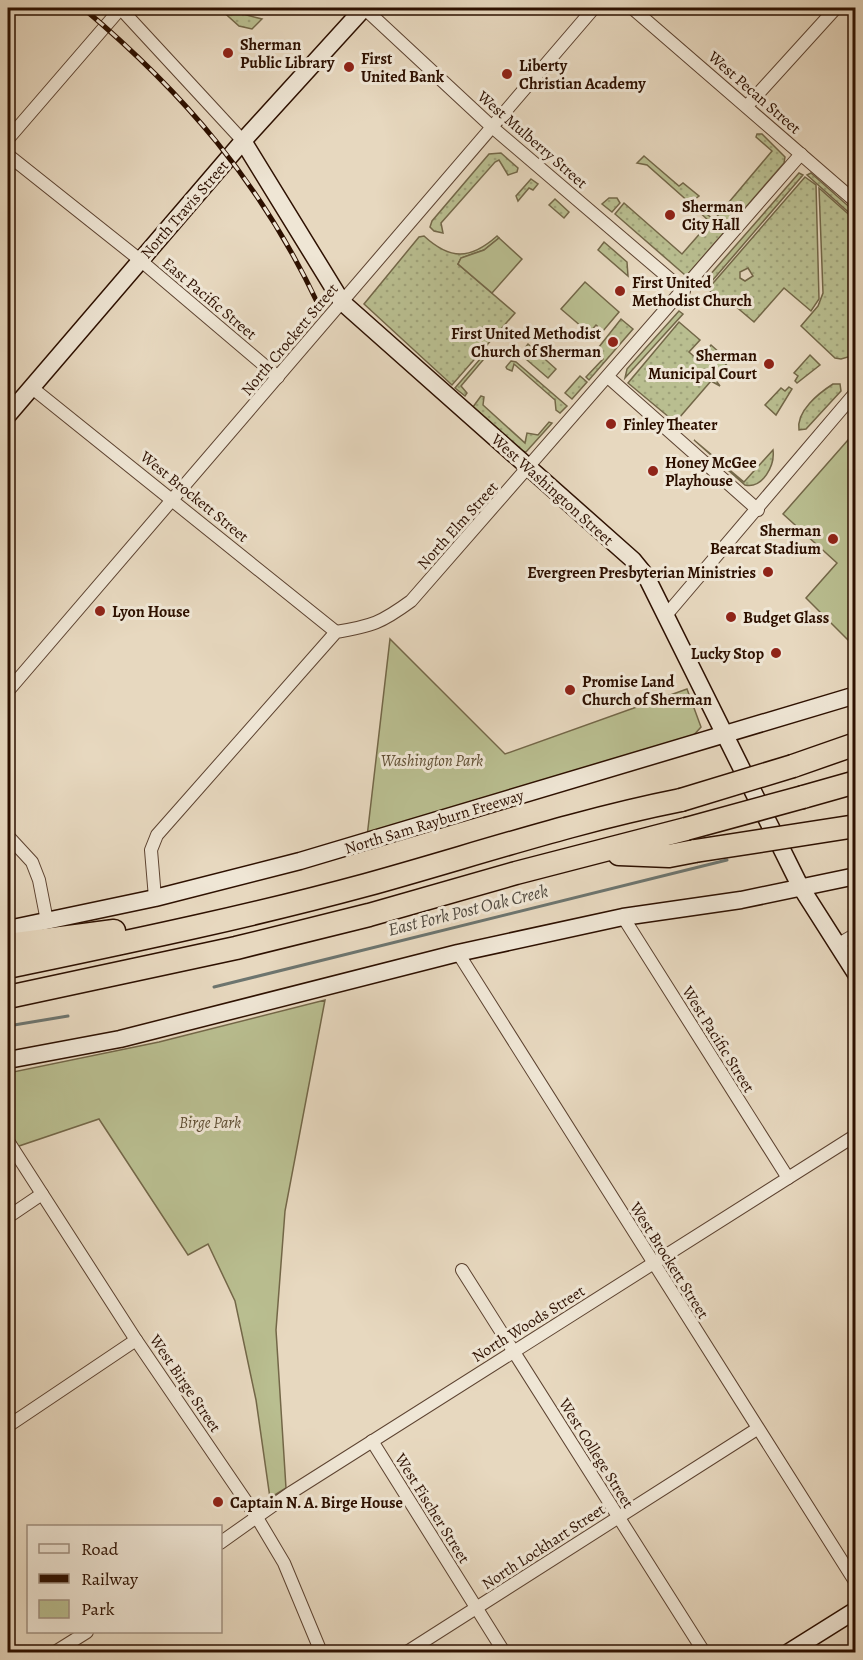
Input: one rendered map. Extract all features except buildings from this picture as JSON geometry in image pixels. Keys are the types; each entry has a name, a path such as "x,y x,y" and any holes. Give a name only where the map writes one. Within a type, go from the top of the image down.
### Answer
{"highway":[{"path":"8,967 240,916 366,885 615,813 681,800 793,766 855,744"},
{"path":"8,997 256,943 803,798 855,782"},
{"path":"597,853 669,856 855,826"},
{"path":"8,945 240,916"}],"main road":[{"name":"North Travis Street","path":"11,404 31,387 243,141 363,8"},
{"name":"West Washington Street","path":"243,141 342,302 633,560 646,576 801,886 855,974"},
{"name":"North Sam Rayburn Freeway","path":"8,929 155,898 300,861 855,695"},
{"path":"8,1060 120,1039 458,953 623,917 741,900 855,876"},
{"path":"789,1653 855,1610"}],"street":[{"path":"8,140 121,8 243,141"},
{"name":"West Mulberry Street","path":"363,8 492,127 684,291"},
{"name":"North Crockett Street","path":"8,691 594,8"},
{"name":"West Pecan Street","path":"632,8 855,202"},
{"path":"747,106 836,8"},
{"name":"North Elm Street","path":"336,632 373,626 411,601 684,291 801,154"},
{"name":"East Pacific Street","path":"8,156 140,260 278,377"},
{"path":"608,377 758,510"},
{"name":"West Brockett Street","path":"31,387 336,632"},
{"path":"667,614 758,510 855,392"},
{"path":"155,898 151,850 157,836 336,632"},
{"path":"8,836 32,862 39,880 47,921"},
{"name":"West Pacific Street","path":"623,917 788,1178"},
{"path":"837,945 855,934"},
{"name":"West Brockett Street","path":"458,953 855,1583"},
{"name":"North Woods Street","path":"222,1542 256,1516 372,1441 855,1135"},
{"name":"West Birge Street","path":"8,1141 136,1340 256,1516 284,1563 321,1653"},
{"path":"8,1217 42,1194"},
{"name":"West College Street","path":"462,1270 704,1653"},
{"path":"8,1426 136,1340"},
{"name":"North Lockhart Street","path":"407,1653 757,1429"},
{"name":"West Fischer Street","path":"372,1441 504,1653"},
{"path":"55,1653 85,1633"}],"green space":[{"path":"219,8 227,8 227,10 262,19 252,29 239,26"},
{"path":"757,134 762,134 785,157 784,163 688,274 685,275 615,214 624,203 682,254 710,222 695,208 697,206 714,220 772,151 756,137"},
{"path":"501,153 518,168 517,172 508,175 499,160 495,162 441,223 443,233 434,231 430,227 432,221 489,154"},
{"path":"644,156 679,186 683,183 699,196 690,203 647,165 637,163"},
{"path":"799,173 803,175 706,288 702,284"},
{"path":"811,173 855,212 855,218 807,175"},
{"path":"805,177 816,185 819,299 811,311 784,288 754,322 727,299 720,300 708,289","holes":["748,268 753,276 745,281 740,278 740,272"]},
{"path":"531,179 538,184 533,190 529,188 518,201 516,196"},
{"path":"819,188 855,220 855,244 849,252 855,258 855,355 841,359 835,358 801,326 818,306 823,293"},
{"path":"609,198 617,198 620,203 612,212 602,204"},
{"path":"555,199 569,212 564,218 549,205"},
{"path":"424,236 443,250 460,254 478,249 497,236 499,238 484,250 461,258 458,264 515,313 452,385 364,304 419,237"},
{"path":"499,238 522,259 492,293 458,264 461,258 484,250"},
{"path":"604,242 627,262 628,276 598,250"},
{"path":"585,282 619,312 603,331 596,325 589,333 561,309"},
{"path":"679,311 683,314 625,378 627,369"},
{"path":"621,319 633,329 589,380 586,377 603,359 595,352"},
{"path":"679,322 700,340 689,352 698,360 711,345 729,361 714,378 720,386 711,381 679,418 685,424 682,428 628,383"},
{"path":"528,344 556,369 548,378 520,354"},
{"path":"810,355 820,365 797,383 795,381 798,376 794,373"},
{"path":"481,358 483,360 461,386 467,393 465,396 455,388"},
{"path":"511,361 516,362 567,406 560,413 556,410 555,400 514,364 512,371 507,369"},
{"path":"580,376 587,382 572,399 565,393"},
{"path":"833,384 840,384 841,391 806,429 799,430 801,416 805,409"},
{"path":"789,387 792,389 776,415 765,405 781,388 785,391"},
{"path":"481,396 484,397 483,405 525,443 527,433 538,435 549,422 552,423 526,452 522,451 473,407"},
{"name":"Sherman Bearcat Stadium","path":"855,432 855,647 806,598 837,563 783,514"},
{"path":"694,440 744,482 773,450 770,469 762,480 745,485"},
{"name":"Washington Park","path":"390,639 505,754 687,689 701,727 692,737 367,837"},
{"name":"Birge Park","path":"325,1000 285,1211 276,1330 286,1488 270,1498 256,1400 235,1301 208,1244 188,1255 99,1119 16,1147 8,1134 8,1073 159,1042"}],"waterway":[{"name":"East Fork Post Oak Creek","path":"214,987 727,860"},
{"name":"East Fork Post Oak Creek","path":"8,1026 68,1016"}],"railway":[{"path":"83,8 154,73 217,142 271,219 296,260 318,304"}],"place":[{"name":"Sherman Public Library","path":"228,53"},
{"name":"First United Bank","path":"349,67"},
{"name":"Liberty Christian Academy","path":"507,74"},
{"name":"Sherman City Hall","path":"670,215"},
{"name":"First United Methodist Church","path":"620,291"},
{"name":"First United Methodist Church of Sherman","path":"613,342"},
{"name":"Sherman Municipal Court","path":"769,364"},
{"name":"Finley Theater","path":"611,424"},
{"name":"Honey McGee Playhouse","path":"653,471"},
{"name":"Sherman Bearcat Stadium","path":"833,539"},
{"name":"Evergreen Presbyterian Ministries","path":"768,572"},
{"name":"Lyon House","path":"100,611"},
{"name":"Budget Glass","path":"731,617"},
{"name":"Lucky Stop","path":"776,653"},
{"name":"Promise Land Church of Sherman","path":"570,690"},
{"name":"Captain N. A. Birge House","path":"218,1502"}]}
